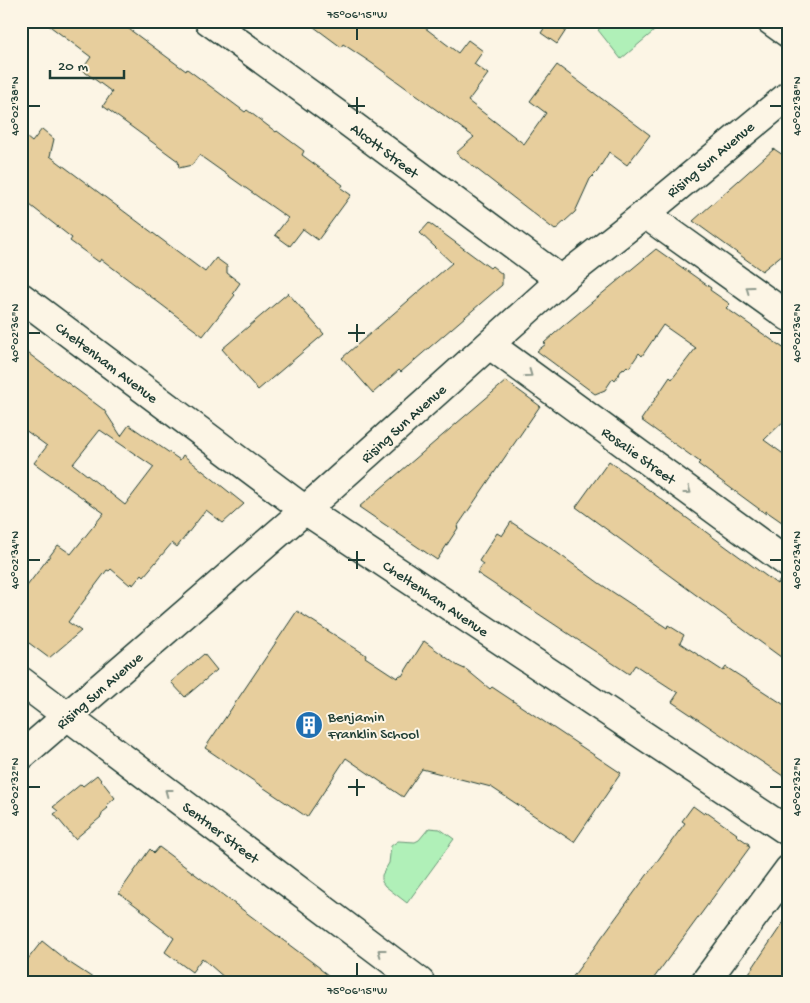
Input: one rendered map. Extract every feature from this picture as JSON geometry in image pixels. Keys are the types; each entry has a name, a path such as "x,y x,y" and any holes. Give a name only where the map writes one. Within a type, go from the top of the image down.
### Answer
{"street":[{"name":"Alcott Street","path":"209,21 561,280"},
{"path":"771,21 789,34"},
{"name":"Rising Sun Avenue","path":"21,756 305,510 561,280 645,214 789,95"},
{"path":"645,214 789,317"},
{"name":"Cheltenham Avenue","path":"21,297 305,510 789,832"},
{"name":"Rosalie Street","path":"490,345 789,564"},
{"name":"Sentner Street","path":"21,681 420,982"},
{"path":"705,982 789,869"}],"green space":[{"path":"609,21 666,21 621,59 598,30"},
{"path":"429,828 440,829 454,839 407,903 385,886 382,882 382,875 389,863 391,846 398,841 415,842"}],"building":[{"path":"43,21 118,21 186,71 187,69 245,112 247,110 304,151 302,155 343,185 341,188 351,195 318,240 303,229 290,246 275,235 288,218 199,155 192,165 179,168 178,161 103,106 112,92 82,70 91,57"},
{"path":"306,21 416,21 458,53 468,40 483,51 474,64 488,74 468,101 524,144 546,113 530,101 557,65 650,135 627,165 609,152 597,172 590,179 575,212 555,230 456,153 474,137 373,64 343,44 341,47"},
{"path":"549,21 572,21 557,44 541,33"},
{"path":"42,129 54,139 50,156 205,272 216,258 227,266 227,273 240,283 233,293 235,295 203,336 101,259 99,262 70,241 72,238 21,198 21,133 32,142"},
{"path":"774,149 789,159 789,249 762,271 693,221"},
{"path":"429,223 490,268 492,266 502,274 502,285 401,372 399,370 373,393 342,358 452,263 420,233"},
{"path":"656,249 711,288 710,290 730,304 726,308 789,352 789,416 764,440 789,458 789,527 766,511 766,514 698,464 700,462 641,420 670,377 672,379 696,348 663,325 642,356 639,353 629,368 627,366 623,368 605,390 595,394 537,351 563,326"},
{"path":"288,293 324,334 258,390 222,349"},
{"path":"21,348 104,410 121,436 129,425 180,460 183,455 244,504 223,523 206,510 177,547 172,543 144,576 142,574 133,585 132,583 130,585 111,569 107,570 68,622 81,631 49,658 21,637 21,594 58,545 71,554 104,513 34,463 47,446 21,427","holes":["100,430 154,467 125,505 73,464"]},
{"path":"506,381 540,406 457,527 437,560 359,507"},
{"path":"609,461 777,584 782,578 789,579 789,663 576,507"},
{"path":"511,522 667,628 668,625 684,635 680,643 723,671 726,667 789,708 789,780 672,702 678,693 635,665 629,674 477,573 483,564 479,561 497,533 502,536"},
{"name":"Benjamin Franklin School","path":"297,611 366,655 365,657 397,678 400,675 402,676 424,641 458,666 467,670 490,689 492,687 621,773 574,842 491,787 422,769 403,797 346,758 307,817 205,748"},
{"path":"204,654 217,670 185,697 171,682"},
{"path":"97,775 115,798 106,806 108,808 101,817 75,839 54,814 58,811 53,807 81,784 83,786"},
{"path":"693,806 704,814 706,812 737,834 750,847 651,982 569,982 685,823 682,821"},
{"path":"159,847 337,982 235,982 228,976 226,979 202,958 192,972 165,952 174,938 149,919 151,917 119,893 150,849 154,853"},
{"path":"789,914 789,982 743,982"},
{"path":"42,941 67,961 99,982 21,982 21,968"}],"place":[{"name":"Benjamin Franklin School","path":"309,725"}]}
